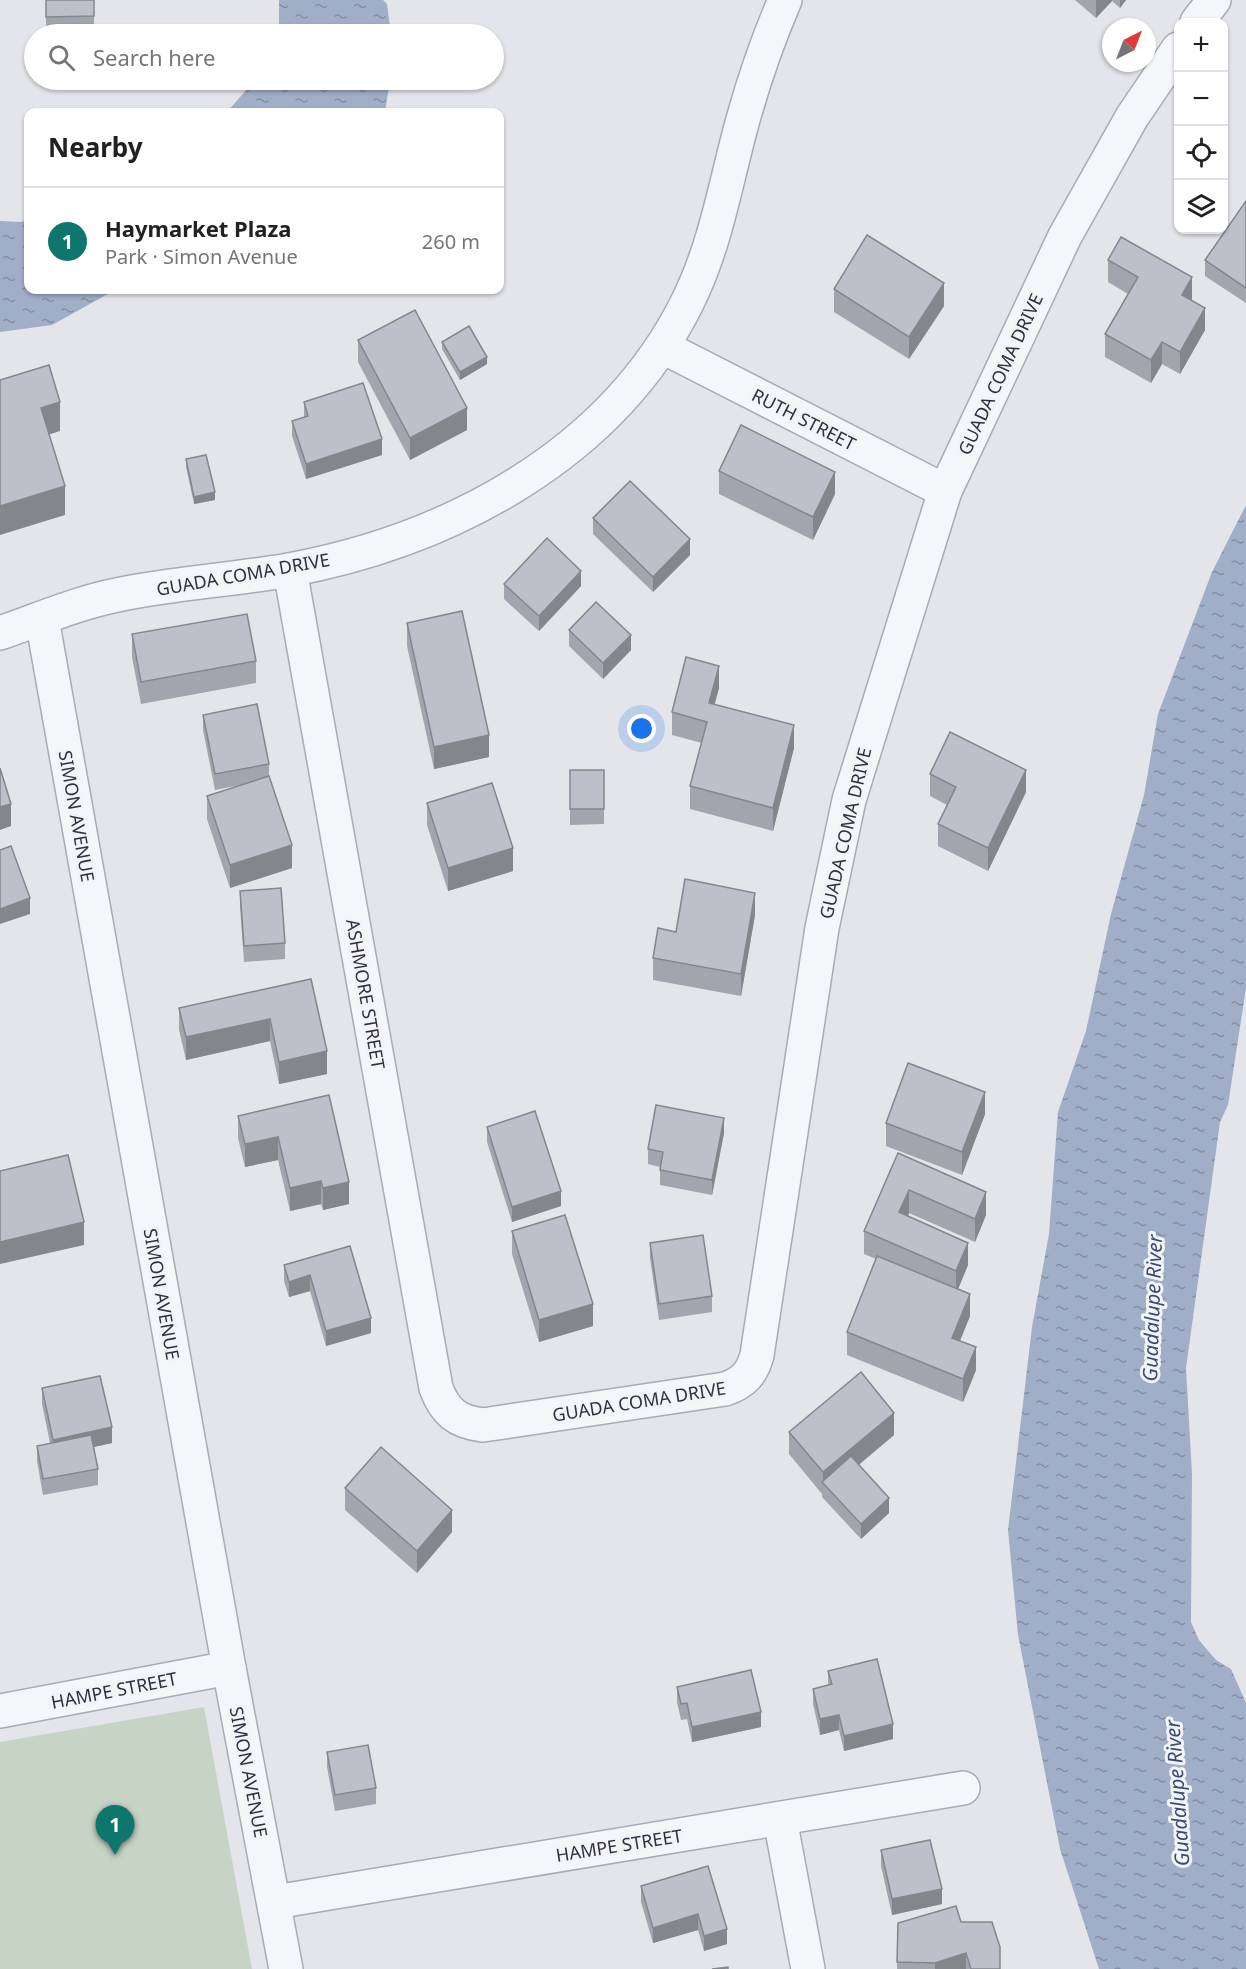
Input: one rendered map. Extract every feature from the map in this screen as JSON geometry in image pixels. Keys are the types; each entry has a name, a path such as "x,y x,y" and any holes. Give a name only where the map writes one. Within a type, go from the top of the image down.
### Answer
{"street":[{"name":"GUADA COMA DRIVE","path":"0,633 116,595 290,570 412,537 475,509 538,473 614,405 663,347 704,266 717,228 744,114 773,27 785,0"},
{"path":"1200,18 1214,0"},
{"name":"GUADA COMA DRIVE","path":"452,1415 467,1423 483,1425 725,1389 746,1378 754,1367 822,928 849,800 945,491 1065,236 1132,117 1174,56"},
{"name":"RUTH STREET","path":"663,347 945,491"},
{"name":"ASHMORE STREET","path":"290,570 436,1388 442,1402 452,1415"},
{"name":"SIMON AVENUE","path":"42,619 229,1668 286,1969"},
{"name":"HAMPE STREET","path":"0,1711 229,1668"},
{"name":"HAMPE STREET","path":"274,1902 963,1788"},
{"path":"780,1819 808,1969"}],"green space":[{"path":"204,1707 252,1969 0,1969 0,1742"}],"water":[{"path":"279,0 383,0 387,4 390,24 279,24"},
{"path":"246,90 388,90 386,108 230,108"},
{"path":"0,221 24,221 24,294 108,294 52,325 0,332"},
{"name":"Guadalupe River","path":"1246,505 1246,988 1228,1105 1220,1122 1186,1368 1192,1474 1191,1622 1199,1640 1216,1660 1231,1669 1246,1703 1246,1969 1099,1969 1060,1849 1018,1635 1008,1530 1032,1327 1049,1234 1058,1112 1086,1031 1111,914 1144,795 1158,714 1212,572"}],"building":[{"path":"46,0 94,0 94,16 46,17"},
{"path":"1246,201 1246,288 1205,260 1223,234 1228,234 1228,227"},
{"path":"867,235 944,283 909,337 834,289"},
{"path":"1121,237 1192,277 1182,295 1205,308 1180,352 1162,342 1151,360 1105,334 1138,277 1108,260"},
{"path":"415,310 467,408 410,438 358,340"},
{"path":"469,326 487,357 460,372 442,342"},
{"path":"49,365 60,402 41,408 65,486 0,506 0,380"},
{"path":"363,383 382,439 306,464 292,421 308,416 304,402"},
{"path":"741,425 835,472 813,517 719,471"},
{"path":"206,455 215,492 194,497 186,459"},
{"path":"630,481 690,539 653,577 593,518"},
{"path":"547,538 581,571 539,616 504,584"},
{"path":"596,602 631,635 603,663 569,630"},
{"path":"462,611 489,735 434,747 407,623"},
{"path":"247,614 256,661 141,682 132,634"},
{"path":"686,657 719,666 709,703 794,725 773,808 690,786 707,722 672,712"},
{"path":"257,704 269,764 215,774 203,715"},
{"path":"950,732 1026,770 988,848 938,824 956,787 930,774"},
{"path":"0,768 11,804 0,807"},
{"path":"570,770 604,770 604,809 570,809"},
{"path":"269,776 292,845 230,865 207,796"},
{"path":"492,783 513,848 448,868 427,803"},
{"path":"11,846 30,898 0,909 0,850"},
{"path":"685,879 755,893 741,974 653,958 658,928 676,932"},
{"path":"281,888 285,943 244,946 240,891"},
{"path":"311,979 327,1051 279,1062 270,1019 186,1037 179,1008"},
{"path":"908,1063 985,1092 962,1152 886,1123"},
{"path":"329,1095 349,1182 323,1188 321,1181 290,1188 278,1137 245,1144 238,1116"},
{"path":"656,1105 724,1118 712,1180 660,1170 663,1152 648,1149"},
{"path":"535,1111 561,1191 512,1207 487,1127"},
{"path":"898,1153 986,1192 975,1219 909,1190 899,1212 968,1243 956,1271 864,1231"},
{"path":"68,1155 84,1222 0,1242 0,1171"},
{"path":"565,1215 593,1304 539,1320 512,1231"},
{"path":"703,1235 712,1296 659,1304 650,1243"},
{"path":"350,1246 371,1318 326,1331 310,1275 289,1282 284,1265"},
{"path":"877,1256 970,1294 952,1338 976,1347 963,1379 847,1332"},
{"path":"861,1372 894,1413 823,1472 789,1432"},
{"path":"100,1376 112,1427 53,1440 42,1388"},
{"path":"91,1435 98,1469 43,1479 37,1446"},
{"path":"381,1447 452,1510 417,1551 345,1488"},
{"path":"851,1456 889,1498 861,1524 822,1482"},
{"path":"877,1659 893,1724 844,1736 839,1715 820,1719 813,1689 832,1684 828,1671"},
{"path":"751,1670 761,1712 692,1727 687,1703 681,1704 677,1687"},
{"path":"368,1745 376,1788 335,1795 327,1752"},
{"path":"930,1840 942,1889 892,1899 881,1850"},
{"path":"708,1866 727,1929 704,1936 698,1914 653,1928 641,1886"},
{"path":"956,1906 961,1922 992,1922 1000,1947 1000,1969 971,1969 966,1953 935,1963 897,1962 898,1923"}],"place":[{"name":"Haymarket Plaza","path":"115,1855"}]}
